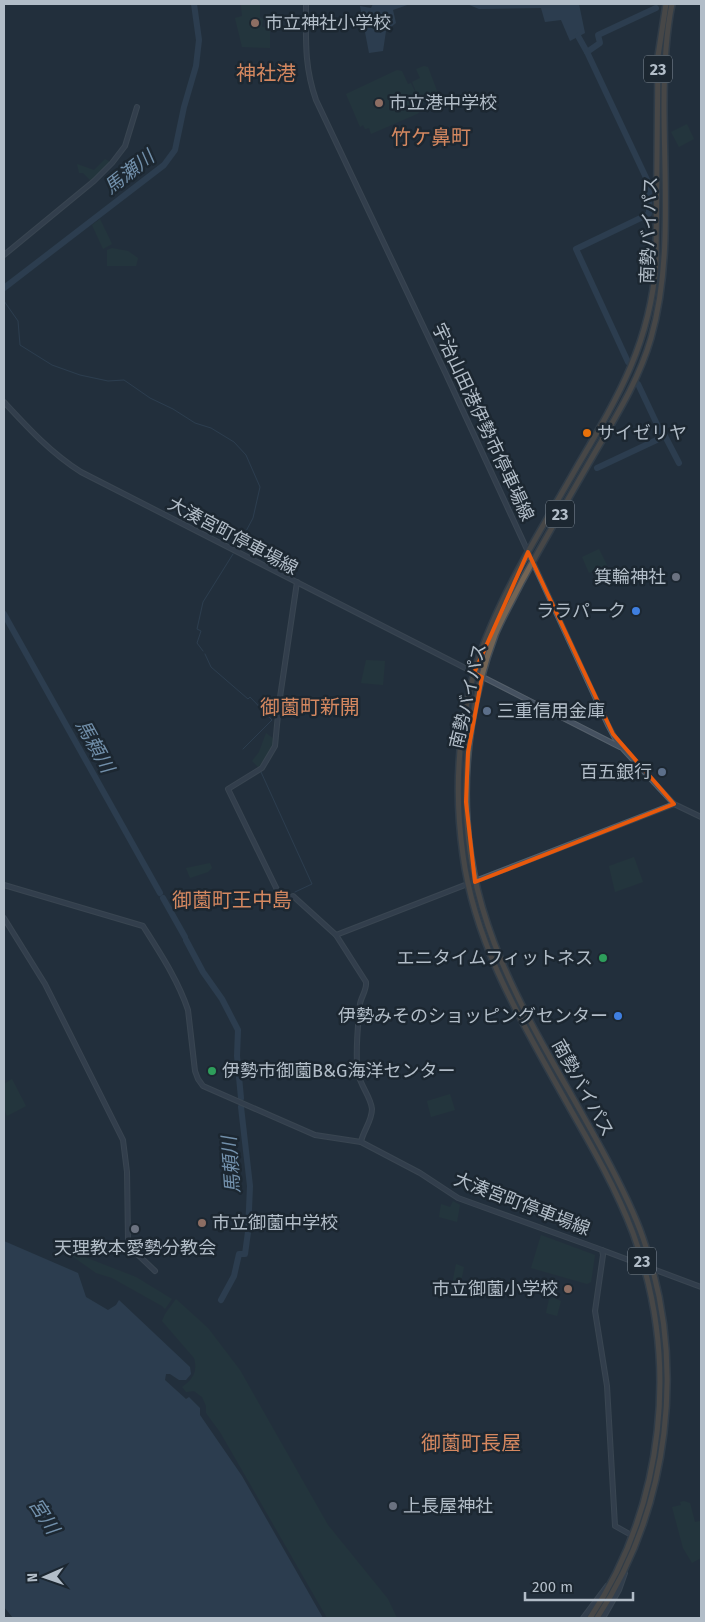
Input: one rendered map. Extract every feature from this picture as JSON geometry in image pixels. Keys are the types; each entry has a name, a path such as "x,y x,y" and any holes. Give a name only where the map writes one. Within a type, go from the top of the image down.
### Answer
{"highway":[{"name":"南勢バイパス","path":"590,1618 611,1582 633,1536 651,1469 660,1406 660,1363 656,1324 643,1264 622,1206 576,1118 516,1012 482,936 468,885 461,839 459,768 464,718 474,673 490,628 528,552 619,393 636,357 646,326 655,270 658,56 666,4"},
{"name":"南勢バイパス","path":"597,1618 626,1568 650,1506 665,1424 667,1389 663,1322 652,1268 631,1208 606,1156 524,1011 488,928 475,882 467,821 467,769 472,721 482,677 496,635 533,562 625,401 639,372 653,329 664,272 664,64 672,4"}],"main road":[{"name":"宇治山田港伊勢市停車場線","path":"306,4 306,65 316,100 608,725 623,749 674,804 701,817"},
{"path":"4,255 94,181 112,163 125,146 136,107"},
{"name":"大湊宮町停車場線","path":"4,402 39,440 64,461 81,472 297,582 279,704 275,746 262,768 228,789 283,902 293,896 336,935 366,986 361,1002 358,1074 372,1111 361,1142 420,1173 458,1198 602,1250 603,1255 595,1311 607,1386 615,1526 633,1536"},
{"path":"297,582 623,749"},
{"path":"336,935 674,804"},
{"path":"4,885 142,926 176,981 186,1002 195,1071 203,1086 315,1134 361,1142"},
{"path":"4,918 45,984 123,1140 128,1172 128,1239 134,1251 155,1271"},
{"path":"602,1250 701,1287"},
{"path":"603,1618 621,1585 626,1568"},
{"path":"584,1618 603,1590 611,1582"}],"highlighted area":[{"path":"528,552 613,734 674,804 475,882 466,802 468,752 482,677 474,673"}],"green space":[{"name":"市立神社小学校","path":"241,4 260,4 260,17 263,19 262,27 270,28 270,48 242,47 235,18 242,16"},
{"path":"424,66 428,67 439,96 421,104 412,82 420,78 416,69"},
{"path":"397,70 402,71 408,84 411,83 423,109 417,114 371,134 369,128 365,129 363,125 360,127 346,94"},
{"path":"687,124 694,139 679,147 671,132"},
{"path":"105,159 111,162 91,181 83,173 79,173 77,164 94,170"},
{"path":"100,219 112,244 103,249 92,225"},
{"path":"112,248 128,251 138,258 136,266 107,266 107,250"},
{"path":"599,549 607,565 589,573 582,557"},
{"path":"366,660 385,661 383,685 361,683"},
{"path":"266,733 274,741 266,760 259,768 252,761 259,752"},
{"path":"634,857 643,882 615,892 609,866"},
{"path":"210,863 212,868 208,872 190,878 186,868"},
{"path":"12,1079 26,1106 7,1116 4,1109 4,1084"},
{"path":"450,1094 455,1110 431,1117 427,1101"},
{"path":"453,1201 460,1205 457,1222 439,1217 441,1204 450,1207"},
{"path":"541,1235 595,1255 591,1282 587,1284 531,1268"},
{"path":"77,1254 136,1277 172,1299 165,1309 112,1278 96,1273 72,1256"},
{"path":"456,1264 464,1267 459,1291 451,1290"},
{"path":"554,1298 561,1301 557,1316 546,1313 549,1299"},
{"path":"176,1299 208,1328 240,1370 328,1525 388,1599 397,1618 327,1618 220,1432 206,1413 206,1406 202,1397 194,1391 186,1392 182,1387 194,1375 194,1358 162,1321"},
{"path":"680,1502 690,1503 695,1522 700,1521 701,1525 701,1558 692,1563 683,1548 672,1507 681,1505"}],"water":[{"path":"373,4 410,4 393,10 396,23 386,31 383,51 369,53 360,6 371,8"},
{"path":"467,4 579,4 585,33 570,41 561,20 545,22 541,8 479,9"},
{"name":"宮川","path":"4,1241 78,1273 86,1297 108,1310 116,1305 119,1300 190,1367 191,1374 186,1380 179,1380 170,1374 166,1374 165,1380 186,1399 189,1397 200,1408 200,1415 242,1476 323,1618 13,1618 4,1607"}],"waterway":[{"name":"馬瀬川","path":"4,288 164,165 175,150 184,107 196,66 199,40 194,4"},
{"path":"578,36 587,52 600,43 598,35 656,8"},
{"path":"587,52 649,184 649,214 576,249 628,362"},
{"path":"4,301 18,321 20,345 52,365 80,375 108,381 124,380 150,398 173,409 195,423 211,428 234,442 246,455 260,487 253,518 237,548"},
{"path":"638,384 663,437 665,436 679,463"},
{"path":"597,468 663,437"},
{"path":"203,651 197,643 201,631 197,629 203,602 233,554"},
{"name":"馬頼川","path":"4,614 160,893"},
{"path":"205,654 211,667 248,699 250,697 272,720 243,749"},
{"path":"261,772 312,884 295,892"},
{"name":"馬頼川","path":"163,898 185,937"},
{"name":"馬頼川","path":"186,940 203,972 222,999 238,1030 237,1056 241,1098"},
{"name":"馬頼川","path":"221,1300 234,1276 239,1254 245,1254 248,1232 250,1186 241,1107"}],"place":[{"name":"市立神社小学校","path":"255,23"},
{"name":"市立港中学校","path":"379,103"},
{"name":"サイゼリヤ","path":"587,433"},
{"name":"箕輪神社","path":"676,577"},
{"name":"ララパーク","path":"636,611"},
{"name":"三重信用金庫","path":"487,711"},
{"name":"百五銀行","path":"662,772"},
{"name":"エニタイムフィットネス","path":"603,958"},
{"name":"伊勢みそのショッピングセンター","path":"618,1016"},
{"name":"伊勢市御薗B&G海洋センター","path":"212,1071"},
{"name":"市立御薗中学校","path":"202,1223"},
{"name":"天理教本愛勢分教会","path":"135,1229"},
{"name":"市立御薗小学校","path":"568,1289"},
{"name":"上長屋神社","path":"393,1506"}],"district":[{"name":"神社港","path":"266,73"},
{"name":"竹ケ鼻町","path":"431,137"},
{"name":"御薗町新開","path":"310,707"},
{"name":"御薗町王中島","path":"232,900"},
{"name":"御薗町長屋","path":"471,1443"}]}
